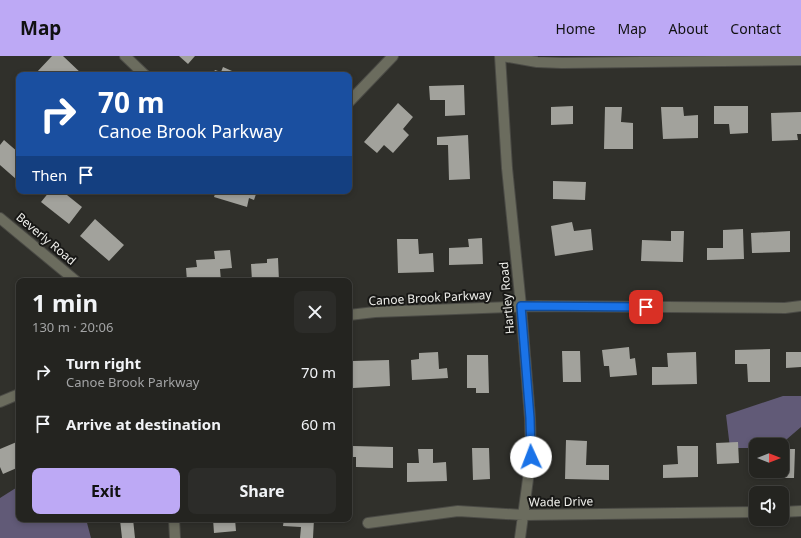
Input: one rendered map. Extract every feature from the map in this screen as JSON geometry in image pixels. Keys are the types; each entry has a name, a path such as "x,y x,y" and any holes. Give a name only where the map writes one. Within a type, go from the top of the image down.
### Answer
{"street":[{"path":"125,56 142,72"},
{"path":"352,99 393,56"},
{"path":"501,56 537,62 562,63 801,60"},
{"name":"Hartley Road","path":"501,56 507,168 521,306 530,418 531,457 520,538"},
{"name":"Beverly Road","path":"0,218 72,278"},
{"name":"Canoe Brook Parkway","path":"352,315 375,312 521,306 778,308 801,306"},
{"path":"0,402 16,395"},
{"name":"Wade Drive","path":"368,523 458,511 523,515 749,512"},
{"path":"789,512 801,511"},
{"path":"174,522 175,538"}],"shaded area":[{"path":"783,396 801,396 801,427 788,438 749,438 749,448 730,448 726,415"},
{"path":"16,488 16,522 87,522 91,538 0,538 0,498"}],"building":[{"path":"52,56 63,56 80,72 37,72"},
{"path":"179,56 195,56 188,64"},
{"path":"223,67 234,72 221,72"},
{"path":"464,85 465,115 445,116 445,100 430,100 429,86"},
{"path":"398,103 413,117 403,129 409,135 393,153 384,145 377,153 364,142"},
{"path":"573,106 573,124 551,125 551,107"},
{"path":"714,106 748,106 748,133 730,134 729,124 714,124"},
{"path":"605,107 622,107 621,122 633,123 633,149 604,149"},
{"path":"661,107 683,107 684,116 698,115 698,138 663,139"},
{"path":"801,112 801,134 797,134 798,140 772,141 771,113"},
{"path":"468,135 470,179 449,180 448,145 437,145 437,137"},
{"path":"4,140 16,150 16,179 0,165 0,145"},
{"path":"553,181 586,182 585,200 553,199"},
{"path":"48,194 66,194 82,207 69,224 41,202"},
{"path":"215,194 256,194 254,200 249,198 247,207 214,197"},
{"path":"95,219 124,245 109,261 80,236"},
{"path":"572,222 574,231 591,229 593,250 555,256 551,226"},
{"path":"743,229 744,259 707,260 707,248 723,248 723,230"},
{"path":"671,231 684,231 683,262 641,261 642,240 671,241"},
{"path":"790,231 790,252 752,253 751,233"},
{"path":"482,238 483,264 449,265 449,248 469,247 468,239"},
{"path":"397,239 418,239 419,254 433,253 434,272 398,273"},
{"path":"230,250 232,268 220,269 221,278 187,278 186,268 197,267 196,260 215,259 214,251"},
{"path":"278,258 279,278 252,278 251,264 267,263 267,259"},
{"path":"629,347 630,359 635,358 637,375 610,377 609,366 604,366 602,350"},
{"path":"770,349 770,382 748,382 747,364 735,364 735,350"},
{"path":"562,351 580,351 581,382 563,382"},
{"path":"438,352 439,369 447,368 448,378 412,380 411,360 419,359 419,353"},
{"path":"696,352 697,384 652,385 652,367 668,367 667,353"},
{"path":"786,352 801,352 801,367 786,368"},
{"path":"467,355 488,355 489,393 476,393 476,388 467,388"},
{"path":"389,360 390,386 353,388 352,361"},
{"path":"566,440 587,441 586,465 609,465 609,480 565,479"},
{"path":"16,442 16,468 3,474 0,467 0,449"},
{"path":"738,442 739,463 717,464 716,443"},
{"path":"353,446 393,447 393,468 356,467 356,457 352,457"},
{"path":"677,446 698,446 698,477 663,478 663,465 678,464"},
{"path":"472,448 489,448 490,479 473,480"},
{"path":"418,449 433,449 433,463 446,462 447,481 407,482 407,463 419,463"},
{"path":"789,449 795,449 794,478 789,478"},
{"path":"120,522 133,522 135,538 122,538"},
{"path":"213,522 235,522 236,531 214,533"},
{"path":"284,522 314,522 313,538 300,538 301,527 283,526"}],"route":[{"path":"531,457 530,418 521,306 646,307"}]}
